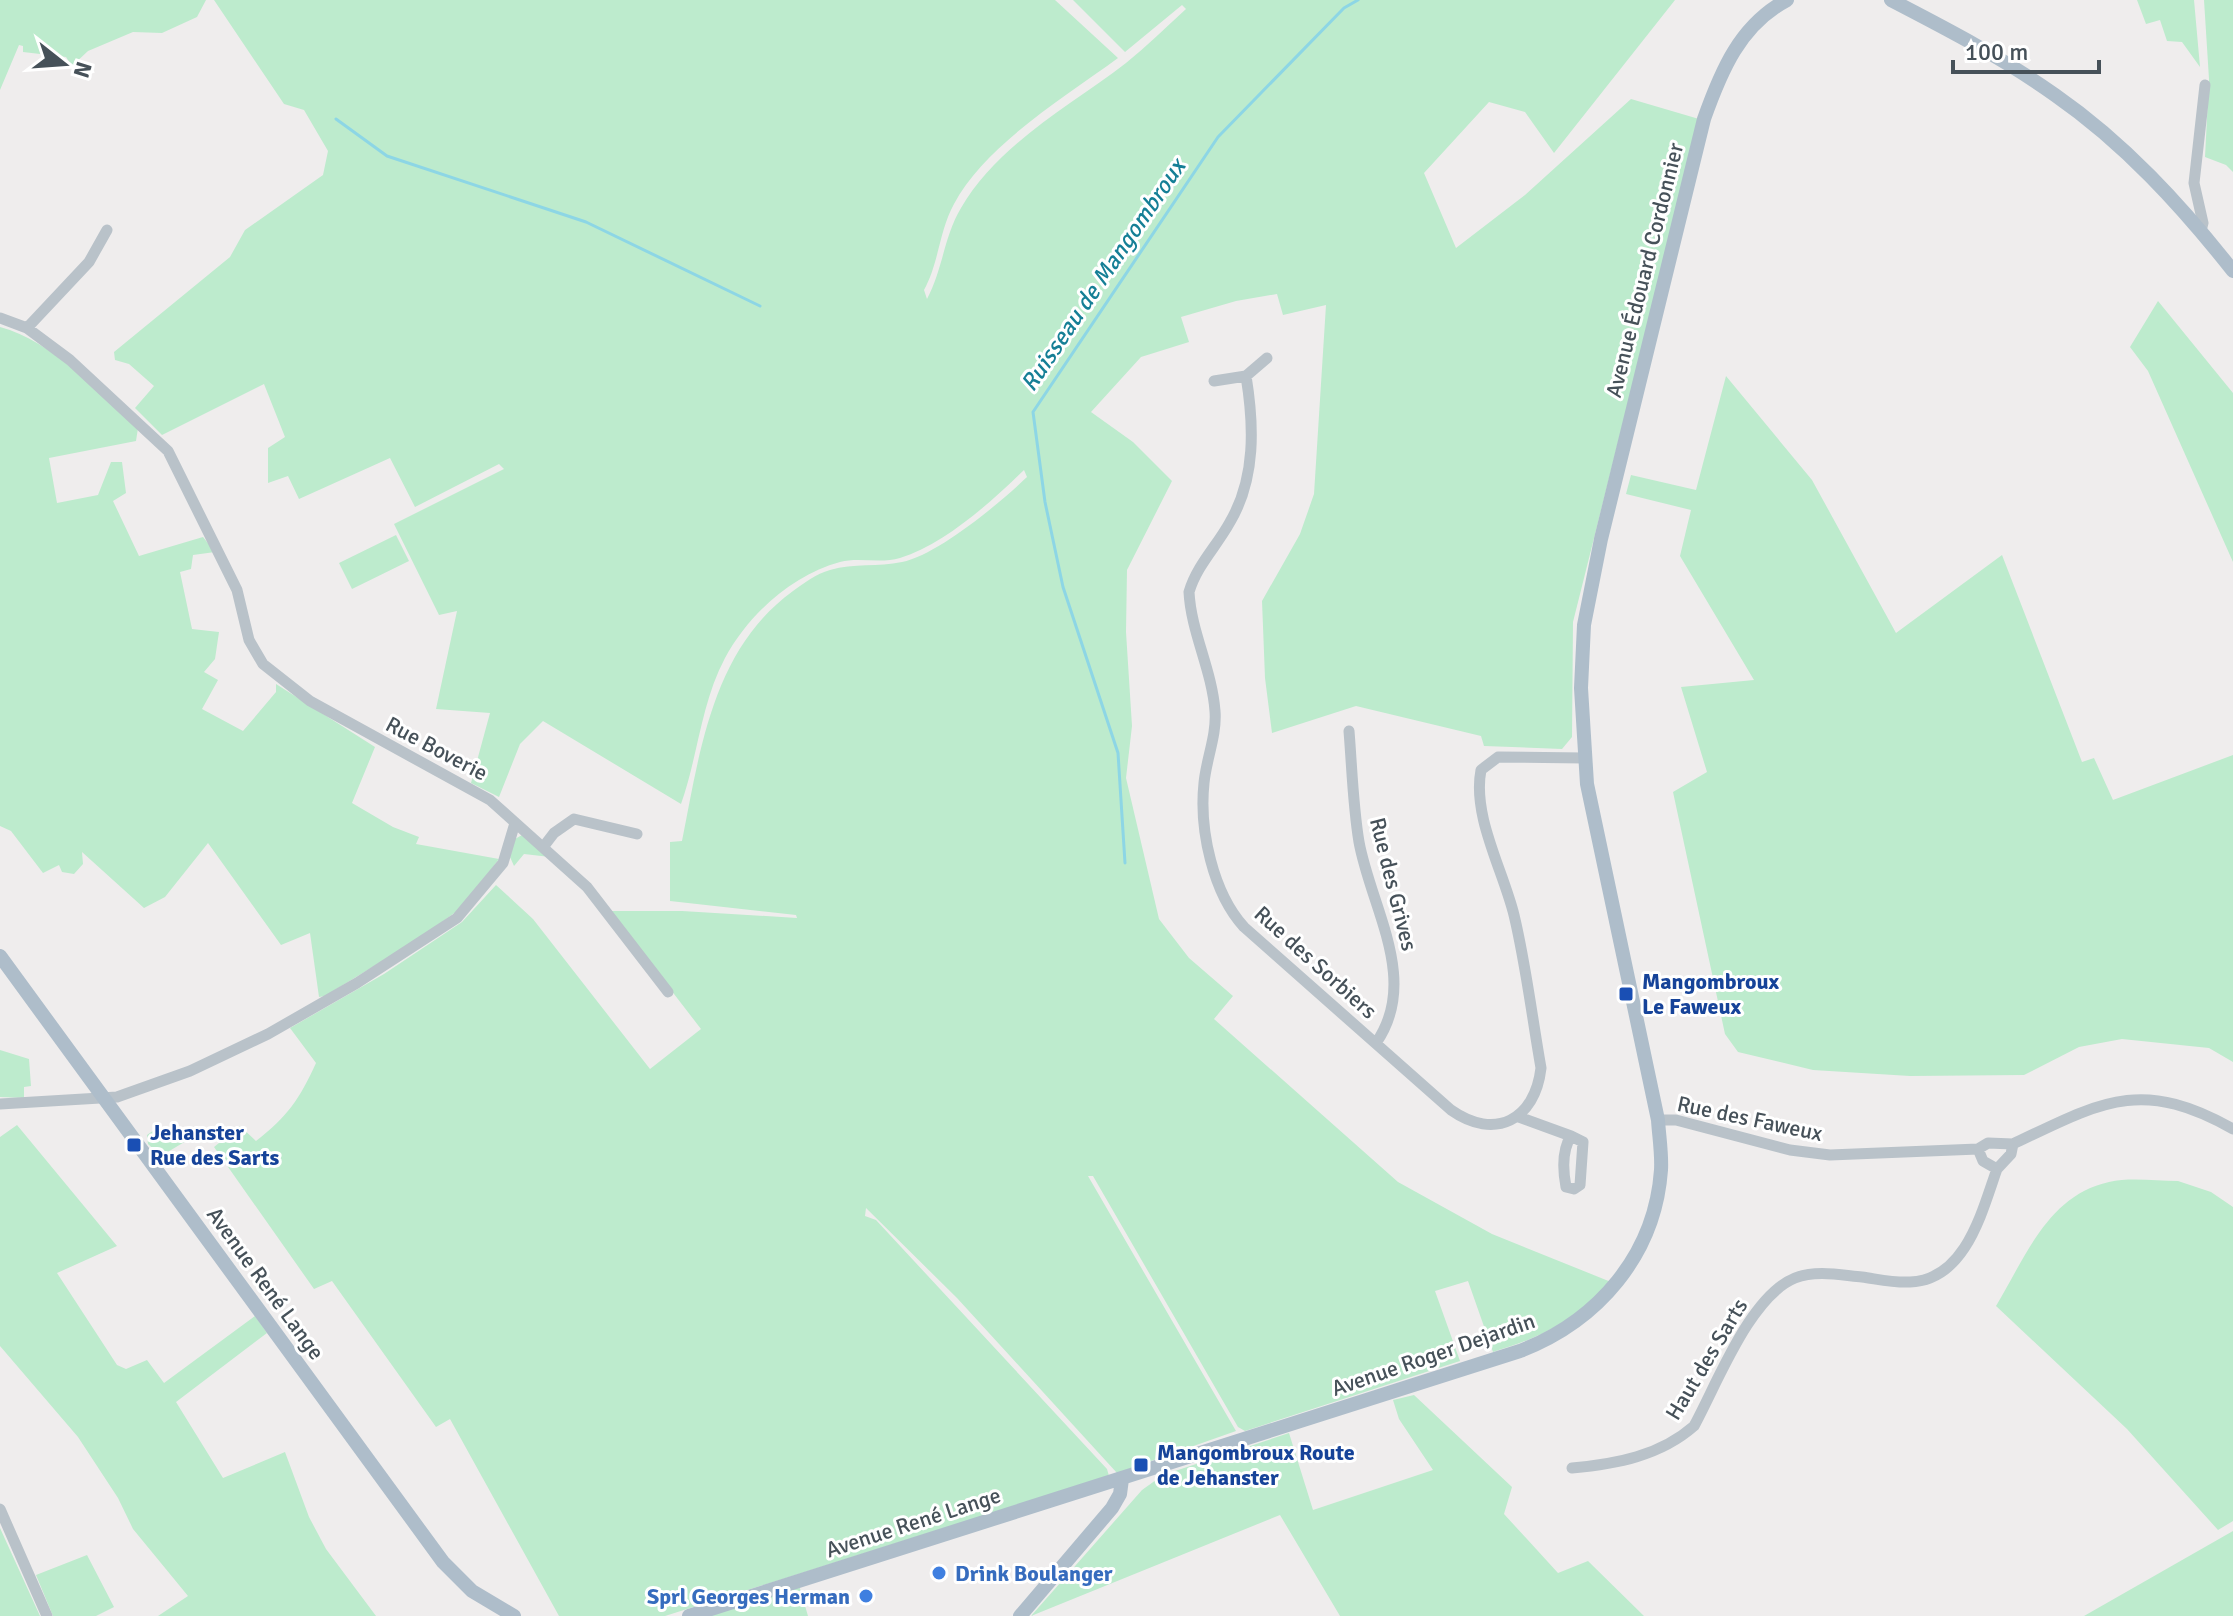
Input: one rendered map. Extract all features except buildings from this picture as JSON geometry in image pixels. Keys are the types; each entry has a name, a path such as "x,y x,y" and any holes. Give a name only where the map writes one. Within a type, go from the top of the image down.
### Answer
{"main road":[{"name":"Avenue Édouard Cordonnier","path":"1592,578 1704,119 1728,59 1770,9 1787,0"},
{"path":"1891,0 1965,38 2056,95 2135,160 2201,231 2233,271"},
{"name":"Avenue Roger Dejardin","path":"1151,1469 1520,1351 1570,1326 1616,1285 1645,1237 1661,1169 1658,1120 1594,826 1584,758 1582,657 1592,578"},
{"name":"Avenue René Lange","path":"0,956 443,1562 472,1591 514,1616"},
{"name":"Avenue René Lange","path":"689,1616 1151,1469"},
{"path":"1020,1616 1112,1508 1120,1494 1122,1479"}],"street":[{"path":"2201,231 2203,223 2194,183 2205,85"},
{"path":"27,328 75,280 107,230"},
{"name":"Rue Boverie","path":"0,318 27,328 70,360 168,451 237,590 246,632 263,664 310,701 490,800 587,887 668,992"},
{"path":"1214,381 1246,376 1267,358"},
{"name":"Rue des Sorbiers","path":"1246,376 1251,436 1245,488 1230,522 1194,577 1189,592 1215,716 1203,784 1205,833 1221,890 1235,918 1463,1119 1493,1125 1519,1117 1571,1136"},
{"name":"Rue des Grives","path":"1349,731 1360,844 1395,976 1387,1028 1376,1043"},
{"path":"1519,1117 1539,1088 1541,1068 1514,915 1479,784 1481,770 1498,757 1584,758"},
{"path":"544,846 554,833 574,819 637,834"},
{"path":"0,1104 105,1100 164,1081 237,1050 426,940 470,906 503,863 515,823"},
{"path":"1997,1169 1983,1161 1978,1149 1988,1143 2013,1144 2095,1106 2142,1098 2173,1102 2233,1129"},
{"name":"Rue des Faweux","path":"1658,1120 1676,1120 1790,1150 1830,1155 1978,1149"},
{"name":"Haut des Sarts","path":"1572,1468 1619,1463 1680,1438 1694,1426 1759,1306 1796,1278 1826,1273 1913,1282 1943,1272 1960,1255 1977,1224 1997,1169 2011,1154 2013,1144"},
{"path":"0,1509 47,1616"}],"green space":[{"path":"0,0 206,0 197,17 162,33 133,32 88,51 72,66 66,57 23,52 23,46 19,45 0,90"},
{"path":"214,0 1055,0 1118,58 1006,142 968,182 945,225 924,290 927,299 955,219 976,185 1015,145 1126,63 1186,9 1182,5 1125,52 1073,0 1675,0 1554,153 1525,112 1489,102 1424,173 1456,248 1525,195 1631,99 1699,119 1573,622 1572,737 1562,749 1484,746 1481,736 1356,706 1272,733 1265,678 1262,601 1300,534 1314,494 1326,305 1283,315 1277,294 1236,301 1181,317 1189,342 1141,357 1091,412 1133,442 1172,481 1127,570 1126,632 1132,726 1126,778 1159,919 1189,958 1233,996 1214,1019 1398,1182 1492,1234 1611,1282 1557,1326 1493,1352 1468,1281 1435,1291 1460,1361 1245,1431 1238,1427 1093,1176 1088,1176 1236,1431 1117,1473 957,1298 866,1208 865,1216 876,1220 1107,1469 1109,1476 665,1616 559,1616 450,1419 436,1427 332,1281 314,1289 214,1147 240,1126 256,1141 285,1115 298,1097 316,1063 290,1028 384,974 462,922 496,885 533,919 650,1069 701,1029 610,911 682,911 797,918 796,915 670,901 670,842 682,841 714,704 744,642 766,615 810,579 839,568 902,562 917,557 951,539 1027,477 1024,470 966,521 917,552 893,560 847,561 822,568 789,587 759,612 735,642 717,675 681,804 543,721 520,744 499,797 471,783 490,713 436,709 457,611 439,615 394,524 504,469 499,464 415,507 390,458 299,499 288,476 268,483 268,448 285,437 264,384 162,435 135,408 154,386 129,364 115,360 114,352 230,257 245,230 323,175 328,151 304,110 284,104"},
{"path":"2137,0 2194,0 2200,67 2182,42 2167,41 2160,20 2146,24"},
{"path":"2204,0 2233,0 2233,172 2226,165 2205,157 2209,79"},
{"path":"2158,301 2233,393 2233,562 2148,371 2130,347"},
{"path":"0,327 20,334 56,356 138,428 136,441 49,458 57,503 98,495 111,462 122,462 126,493 113,501 139,556 203,537 215,552 193,555 191,569 180,572 192,629 219,632 215,659 204,672 218,680 202,709 243,731 276,692 276,684 375,747 352,803 393,827 419,837 416,844 499,859 464,906 420,938 325,996 319,997 310,933 281,945 208,843 165,897 144,908 82,852 83,864 74,874 62,872 59,865 43,873 11,831 0,826"},
{"path":"1726,376 1812,480 1896,633 2002,555 2082,762 2094,758 2113,800 2233,755 2233,1062 2209,1048 2122,1039 2079,1047 2024,1075 1910,1076 1813,1070 1738,1052 1725,1034 1673,792 1707,772 1681,687 1754,680 1680,556 1691,510 1626,494 1631,475 1696,490"},
{"path":"396,535 409,561 352,589 339,563"},
{"path":"522,835 550,857 524,854 514,866 510,857 515,839"},
{"path":"0,1050 29,1059 31,1086 24,1087 24,1098 0,1097"},
{"path":"17,1125 117,1246 57,1273 117,1365 126,1369 147,1360 164,1383 255,1316 267,1333 176,1402 223,1478 285,1452 309,1517 326,1549 376,1616 158,1616 188,1596 133,1529 118,1498 78,1437 0,1346 0,1137"},
{"path":"157,1128 170,1129 186,1137 186,1141 161,1156 148,1144 147,1135"},
{"path":"2134,1179 2178,1181 2211,1192 2233,1207 2233,1521 2218,1530 2127,1429 1996,1306 2040,1231 2070,1200 2088,1189 2109,1182"},
{"path":"1414,1395 1512,1487 1504,1514 1558,1573 1588,1561 1644,1616 1340,1616 1280,1515 1031,1616 1142,1490 1163,1475 1289,1433 1313,1510 1433,1470 1399,1419 1393,1400"},
{"path":"0,1528 40,1616 0,1616"},
{"path":"2233,1531 2233,1616 2084,1616"},
{"path":"87,1555 114,1607 96,1616 53,1616 36,1575"},
{"path":"799,1585 808,1616 705,1616"}],"waterway":[{"name":"Ruisseau de Mangombroux","path":"1125,863 1118,753 1063,587 1045,502 1033,412 1218,137 1344,8 1358,0"},
{"path":"336,119 387,156 586,222 760,306"}],"place":[{"name":"Mangombroux Le Faweux","path":"1626,994"},
{"name":"Jehanster Rue des Sarts","path":"134,1145"},
{"name":"Mangombroux Route de Jehanster","path":"1141,1465"},
{"name":"Drink Boulanger","path":"939,1573"},
{"name":"Sprl Georges Herman","path":"866,1596"}]}
